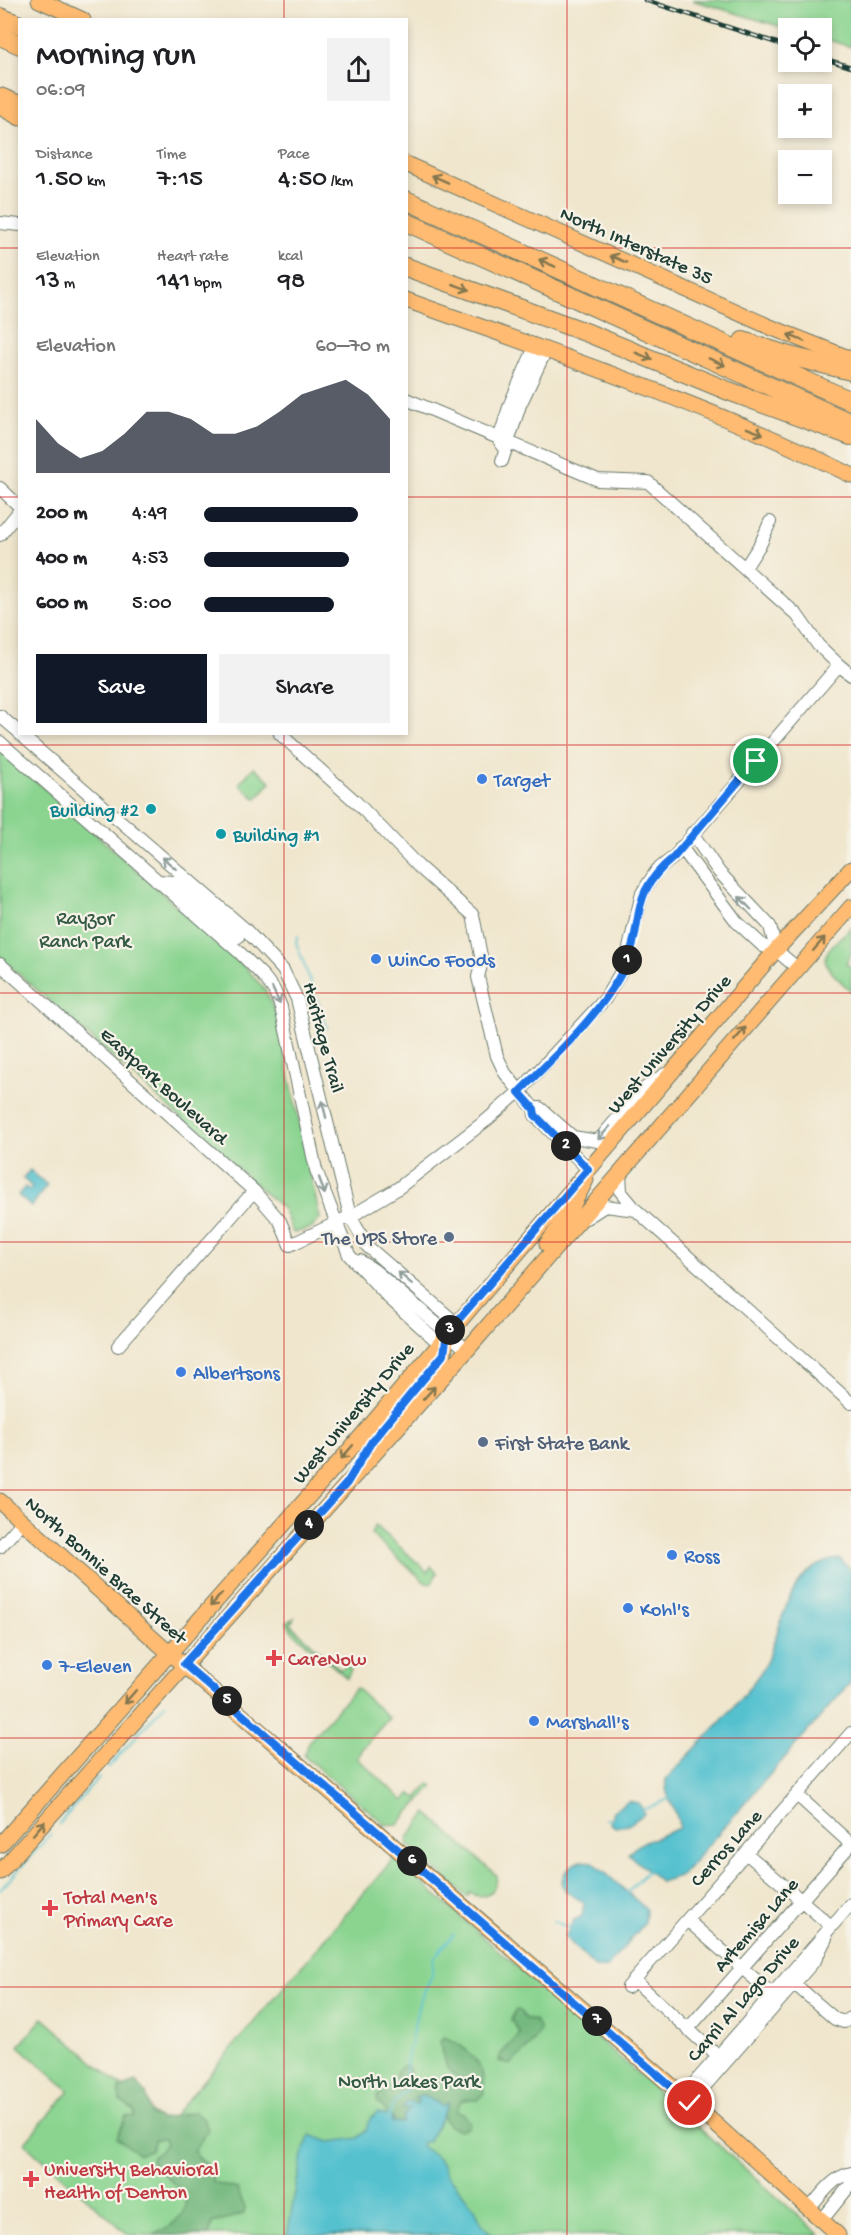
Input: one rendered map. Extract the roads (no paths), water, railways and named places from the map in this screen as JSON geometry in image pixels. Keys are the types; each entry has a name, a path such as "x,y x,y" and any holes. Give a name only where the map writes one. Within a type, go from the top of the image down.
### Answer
{"highway":[{"path":"0,16 18,24"},
{"path":"0,36 18,44"},
{"path":"0,96 18,104"},
{"path":"408,201 851,401"},
{"path":"408,223 851,423"},
{"path":"408,268 588,333 726,390 851,436"},
{"path":"657,313 790,356 851,371"}],"main road":[{"path":"39,0 79,18"},
{"path":"0,107 18,117"},
{"name":"North Interstate 35","path":"408,165 770,327 851,359"},
{"path":"408,301 540,348 797,448 851,475"},
{"name":"West University Drive","path":"0,1845 347,1453 776,950 851,869"},
{"name":"West University Drive","path":"0,1872 184,1664 468,1350 851,907"},
{"path":"468,1350 474,1330 560,1227 601,1154"},
{"path":"347,1483 372,1441 444,1354 443,1338 449,1317 463,1305 532,1222 546,1218"},
{"name":"North Bonnie Brae Street","path":"0,1501 169,1653 686,2099 838,2235"}],"street":[{"path":"0,223 18,225"},
{"path":"503,448 510,404 540,348"},
{"path":"408,400 503,448 598,480 648,483 797,615 818,645 851,675"},
{"path":"0,488 18,506"},
{"path":"0,535 18,511"},
{"path":"745,568 761,543 770,522"},
{"path":"335,1223 396,1190 488,1119 519,1092 605,999 626,965 642,894 657,870 681,847 839,665"},
{"name":"Heritage Trail","path":"0,716 18,731"},
{"name":"Heritage Trail","path":"22,735 245,929 283,970 297,999 350,1216 368,1247 449,1317"},
{"path":"281,735 356,802 418,866 473,915 482,961 478,977 497,1056 505,1073 534,1109 535,1115 588,1169"},
{"name":"Heritage Trail","path":"0,742 239,952 274,990 281,1007 316,1170 347,1251 374,1270 443,1338 468,1350"},
{"path":"63,798 77,783"},
{"path":"692,833 719,872 770,926 776,950"},
{"path":"681,847 737,922 763,946 776,950 797,968"},
{"path":"157,881 175,882 238,937"},
{"name":"Eastpark Boulevard","path":"0,964 254,1191 280,1221 290,1245 335,1223"},
{"path":"534,1109 540,1108 573,1137 598,1141 641,1091 677,1065"},
{"path":"620,1174 621,1192 636,1210 851,1403"},
{"path":"118,1346 254,1191"},
{"path":"575,1225 605,1206 636,1210"},
{"path":"0,1547 23,1521"},
{"name":"Cerros Lane","path":"688,2029 631,1984 851,1733"},
{"path":"797,1795 851,1844"},
{"name":"Artemisa Lane","path":"688,2029 851,1844"},
{"path":"746,1853 831,1926"},
{"name":"Carril Al Lago Drive","path":"722,2059 772,1994 815,1960 831,1926 851,1904"},
{"path":"687,1920 772,1994"},
{"path":"791,1981 835,2019 844,2022 851,2018"},
{"name":"Carril Al Lago Drive","path":"686,2099 791,1981"},
{"path":"688,2029 722,2059"},
{"path":"810,2208 841,2175 851,2173"},
{"path":"822,2220 851,2184"}],"water":[{"path":"30,1170 47,1185 31,1207 18,1195 25,1187 29,1190 32,1187 23,1178"},
{"path":"840,1559 851,1570 851,1682 682,1875 661,1882 628,1854 638,1845 679,1828 667,1791 666,1779 726,1716 758,1676 767,1661 795,1588 806,1574 820,1564"},
{"path":"628,1801 639,1803 644,1814 628,1825 615,1827 610,1823 613,1811"},
{"path":"581,1861 593,1862 646,1909 645,1923 607,1967 596,1968 565,1937 574,1920 582,1916 584,1903 566,1891 562,1880 567,1870"},
{"path":"424,2095 442,2106 448,2103 429,2142 422,2142 421,2146 438,2158 446,2174 475,2208 482,2225 493,2235 287,2235 302,2155 310,2135 330,2142 358,2138 366,2131 369,2120 377,2112 392,2117 391,2122 402,2123 404,2115 410,2108 403,2109 405,2103 412,2101 416,2104 419,2101 415,2098"}],"waterway":[{"path":"298,936 296,942 327,1028"},
{"path":"108,1768 165,1704"},
{"path":"59,1824 99,1777"},
{"path":"640,1811 671,1798"},
{"path":"605,1819 612,1819"},
{"path":"0,1890 51,1834"},
{"path":"627,1893 649,1869"},
{"path":"553,1921 570,1928"},
{"path":"388,2120 393,2104 407,2090 406,2064 419,2003 432,1975 434,1958 454,1934"}],"railway":[{"path":"645,0 778,43"},
{"path":"832,61 851,67"}],"place":[{"name":"Target","path":"482,779"},
{"name":"Building #2","path":"151,809"},
{"name":"Building #1","path":"221,834"},
{"name":"WinCo Foods","path":"376,959"},
{"name":"The UPS Store","path":"449,1237"},
{"name":"Albertsons","path":"181,1372"},
{"name":"First State Bank","path":"483,1442"},
{"name":"Ross","path":"672,1555"},
{"name":"Kohl's","path":"628,1608"},
{"name":"CareNow","path":"274,1658"},
{"name":"7-Eleven","path":"47,1665"},
{"name":"Marshall's","path":"534,1721"},
{"name":"Total Men's Primary Care","path":"50,1908"},
{"name":"University Behavioral Health of Denton","path":"31,2179"}],"park label":[{"name":"Rayzor Ranch Park","path":"85,928"},
{"name":"North Lakes Park","path":"409,2080"}]}
